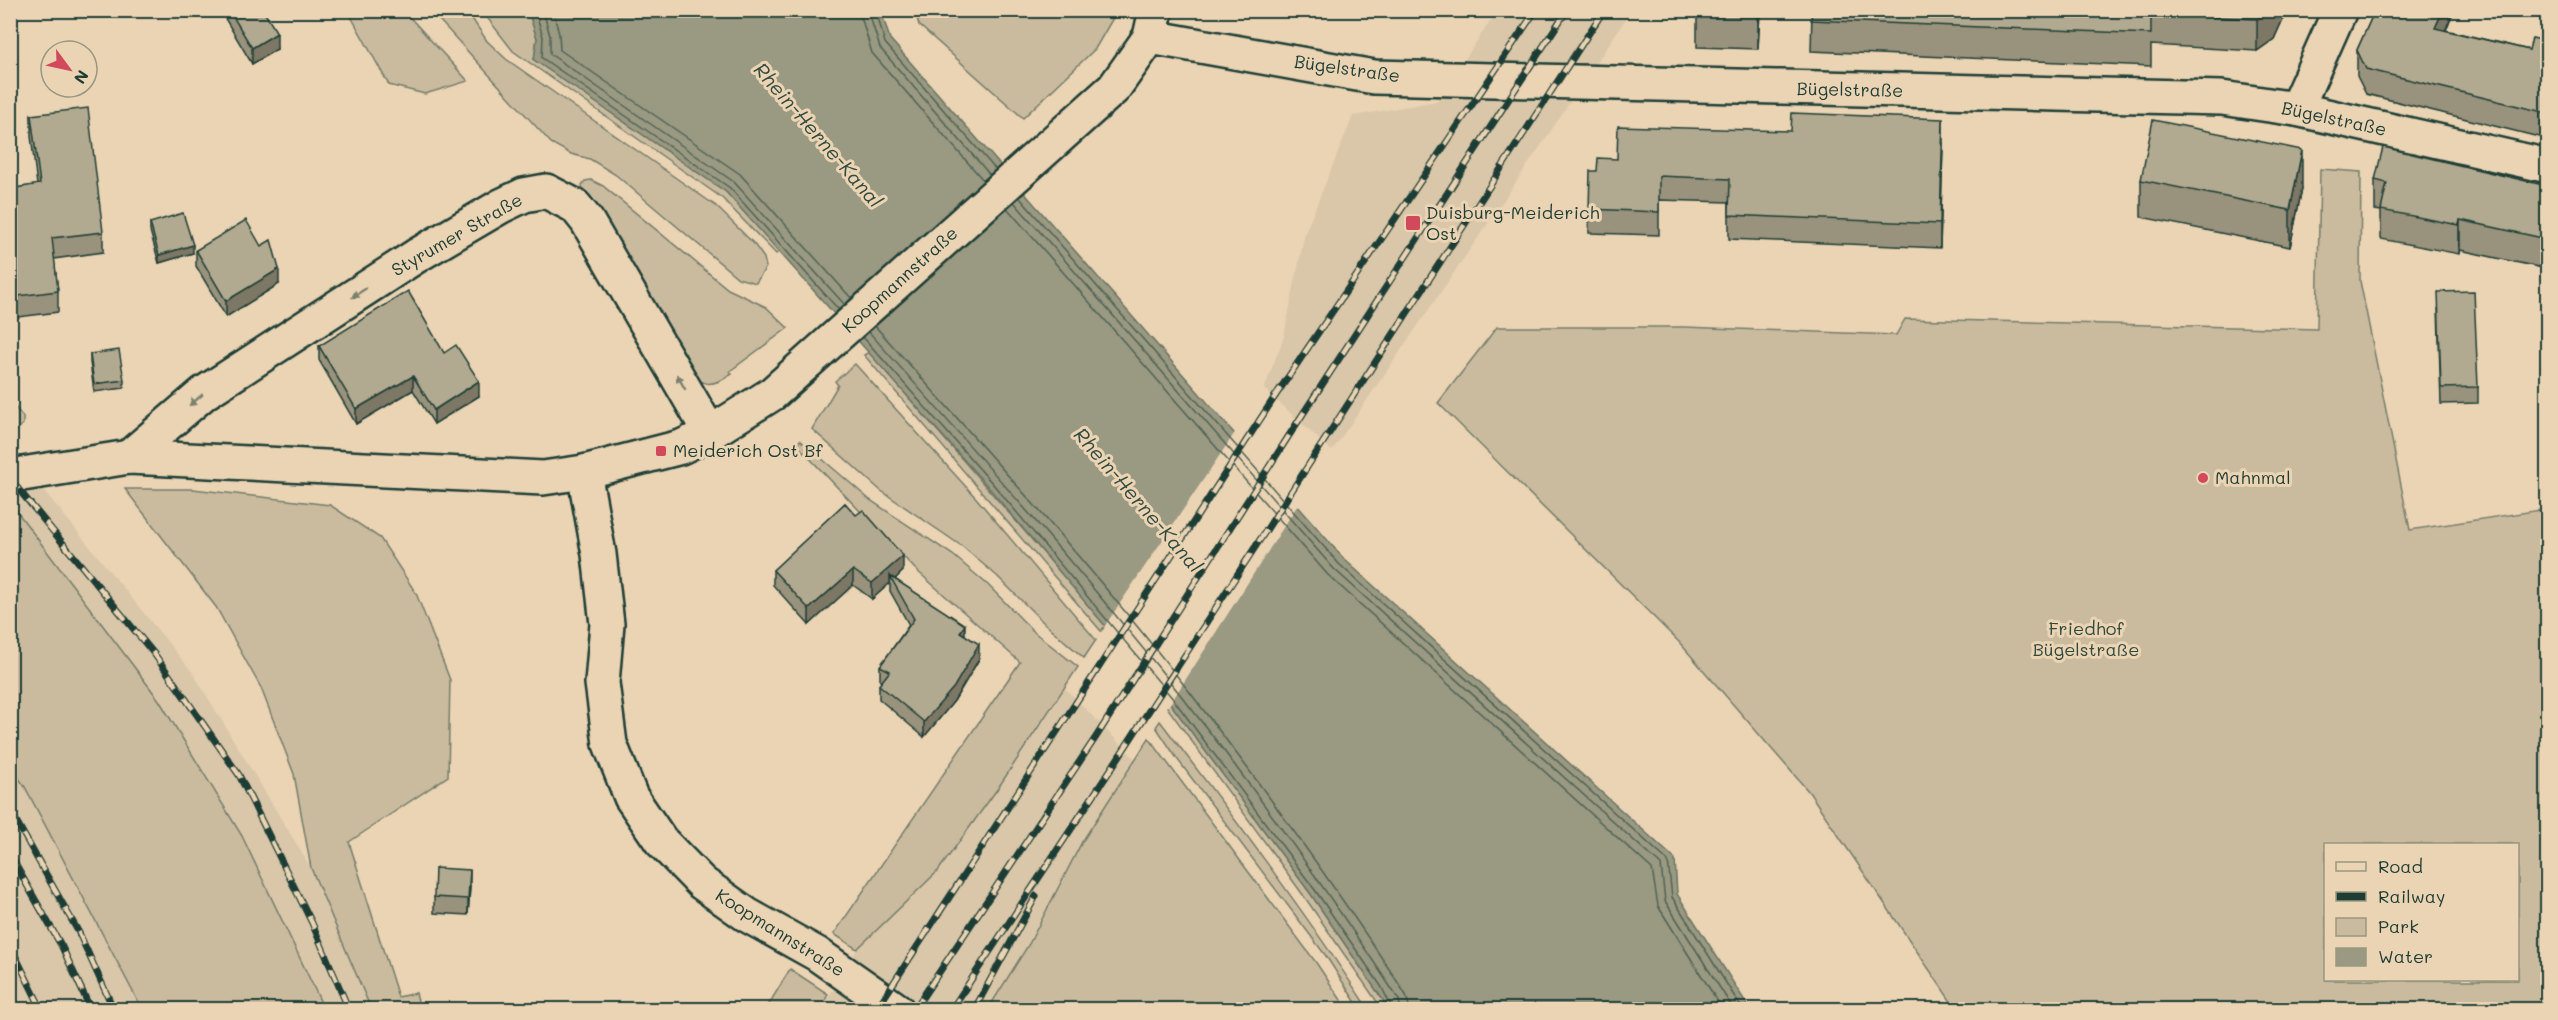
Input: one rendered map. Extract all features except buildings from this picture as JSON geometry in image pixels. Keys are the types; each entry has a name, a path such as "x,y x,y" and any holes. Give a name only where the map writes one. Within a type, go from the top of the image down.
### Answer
{"street":[{"path":"2296,109 2340,10"},
{"name":"Bügelstraße","path":"1153,24 1374,77 2222,98 2296,109 2547,166"},
{"name":"Koopmannstraße","path":"129,457 543,478 584,472 681,447 710,433 772,393 814,358 1114,88 1153,24"},
{"name":"Styrumer Straße","path":"129,457 204,393 416,256 516,199 546,191 575,206 587,221 710,433"},
{"path":"10,476 129,457"},
{"name":"Koopmannstraße","path":"584,472 599,554 607,624 602,683 610,744 631,797 661,841 702,883 747,915 817,954 897,1010"}],"shaded area":[{"path":"1497,11 1631,11 1332,451 1264,389 1284,336 1305,233 1353,116 1437,101"},
{"path":"10,449 193,673 311,868 371,1009 324,1009 242,836 159,700 11,503"},
{"path":"1064,687 1135,759 1083,842 1029,944 988,1009 821,1010 857,949 938,871 998,788"},
{"path":"10,767 25,787 142,1009 11,1009"}],"green space":[{"path":"915,10 1117,11 1095,49 1023,118 919,25"},
{"path":"348,11 404,11 468,81 425,94 389,85"},
{"path":"431,11 467,11 487,41 506,59 716,206 754,244 764,258 766,267 756,283 738,278 616,175 590,159 571,154 551,143"},
{"path":"482,11 528,11 537,38 534,60 726,192 779,251 776,254 722,198 513,51"},
{"name":"Friedhof Bügelstraße","path":"2320,169 2361,172 2360,281 2410,530 2547,509 2547,1009 1956,1009 1809,792 1679,642 1438,403 1497,327 1684,327 1896,335 1905,319 2317,329"},
{"path":"591,180 603,186 728,289 766,307 788,328 730,371 732,374 724,379 707,383 697,379 685,368 583,192 582,185 585,181"},
{"path":"869,352 1106,625 1101,631 864,355"},
{"path":"855,364 977,499 1096,640 1084,658 963,547 880,490 812,429 838,385 835,381"},
{"path":"10,401 23,417 23,424 11,436"},
{"path":"800,440 870,500 953,555 988,585 1034,632 1078,667 998,788 938,871 857,949 834,934 1020,662 915,569 800,448 798,443"},
{"path":"125,489 193,489 330,505 380,538 416,593 450,680 448,776 349,842 398,997 416,993 420,1009 371,1009 311,868 294,774 261,688 216,607"},
{"path":"12,505 159,700 242,836 324,1009 142,1009 25,787 11,767"},
{"path":"1170,703 1310,893 1389,1009 1382,1009 1306,899 1167,707"},
{"path":"1160,721 1293,899 1368,1009 1360,1009 1326,956 1178,760 1156,727"},
{"path":"1149,738 1317,964 1347,1009 988,1009 1029,944 1082,842"},
{"path":"790,969 828,994 821,1009 766,1009"}],"water":[{"name":"Rhein-Herne-Kanal","path":"528,11 881,11 890,39 1344,559 1675,859 1677,894 1750,1009 1389,1009 1310,893 1170,703 989,488 726,192 534,60 537,38"}],"pier":[{"path":"1236,431 1299,503 1168,707 1104,627"}],"railway":[{"path":"876,1010 1274,398 1536,10"},
{"path":"914,1010 1096,737 1299,420 1567,10"},
{"path":"951,1010 1111,769 1604,10"},
{"path":"10,479 155,655 239,775 312,923 349,1010"},
{"path":"10,810 79,933 114,1010"},
{"path":"10,855 62,947 91,1010"},
{"path":"974,1010 1036,896"},
{"path":"10,945 42,1010"}],"place":[{"name":"Duisburg-Meiderich Ost","path":"1413,223"},
{"name":"Meiderich Ost Bf","path":"661,451"},
{"name":"Mahnmal","path":"2203,478"}]}
